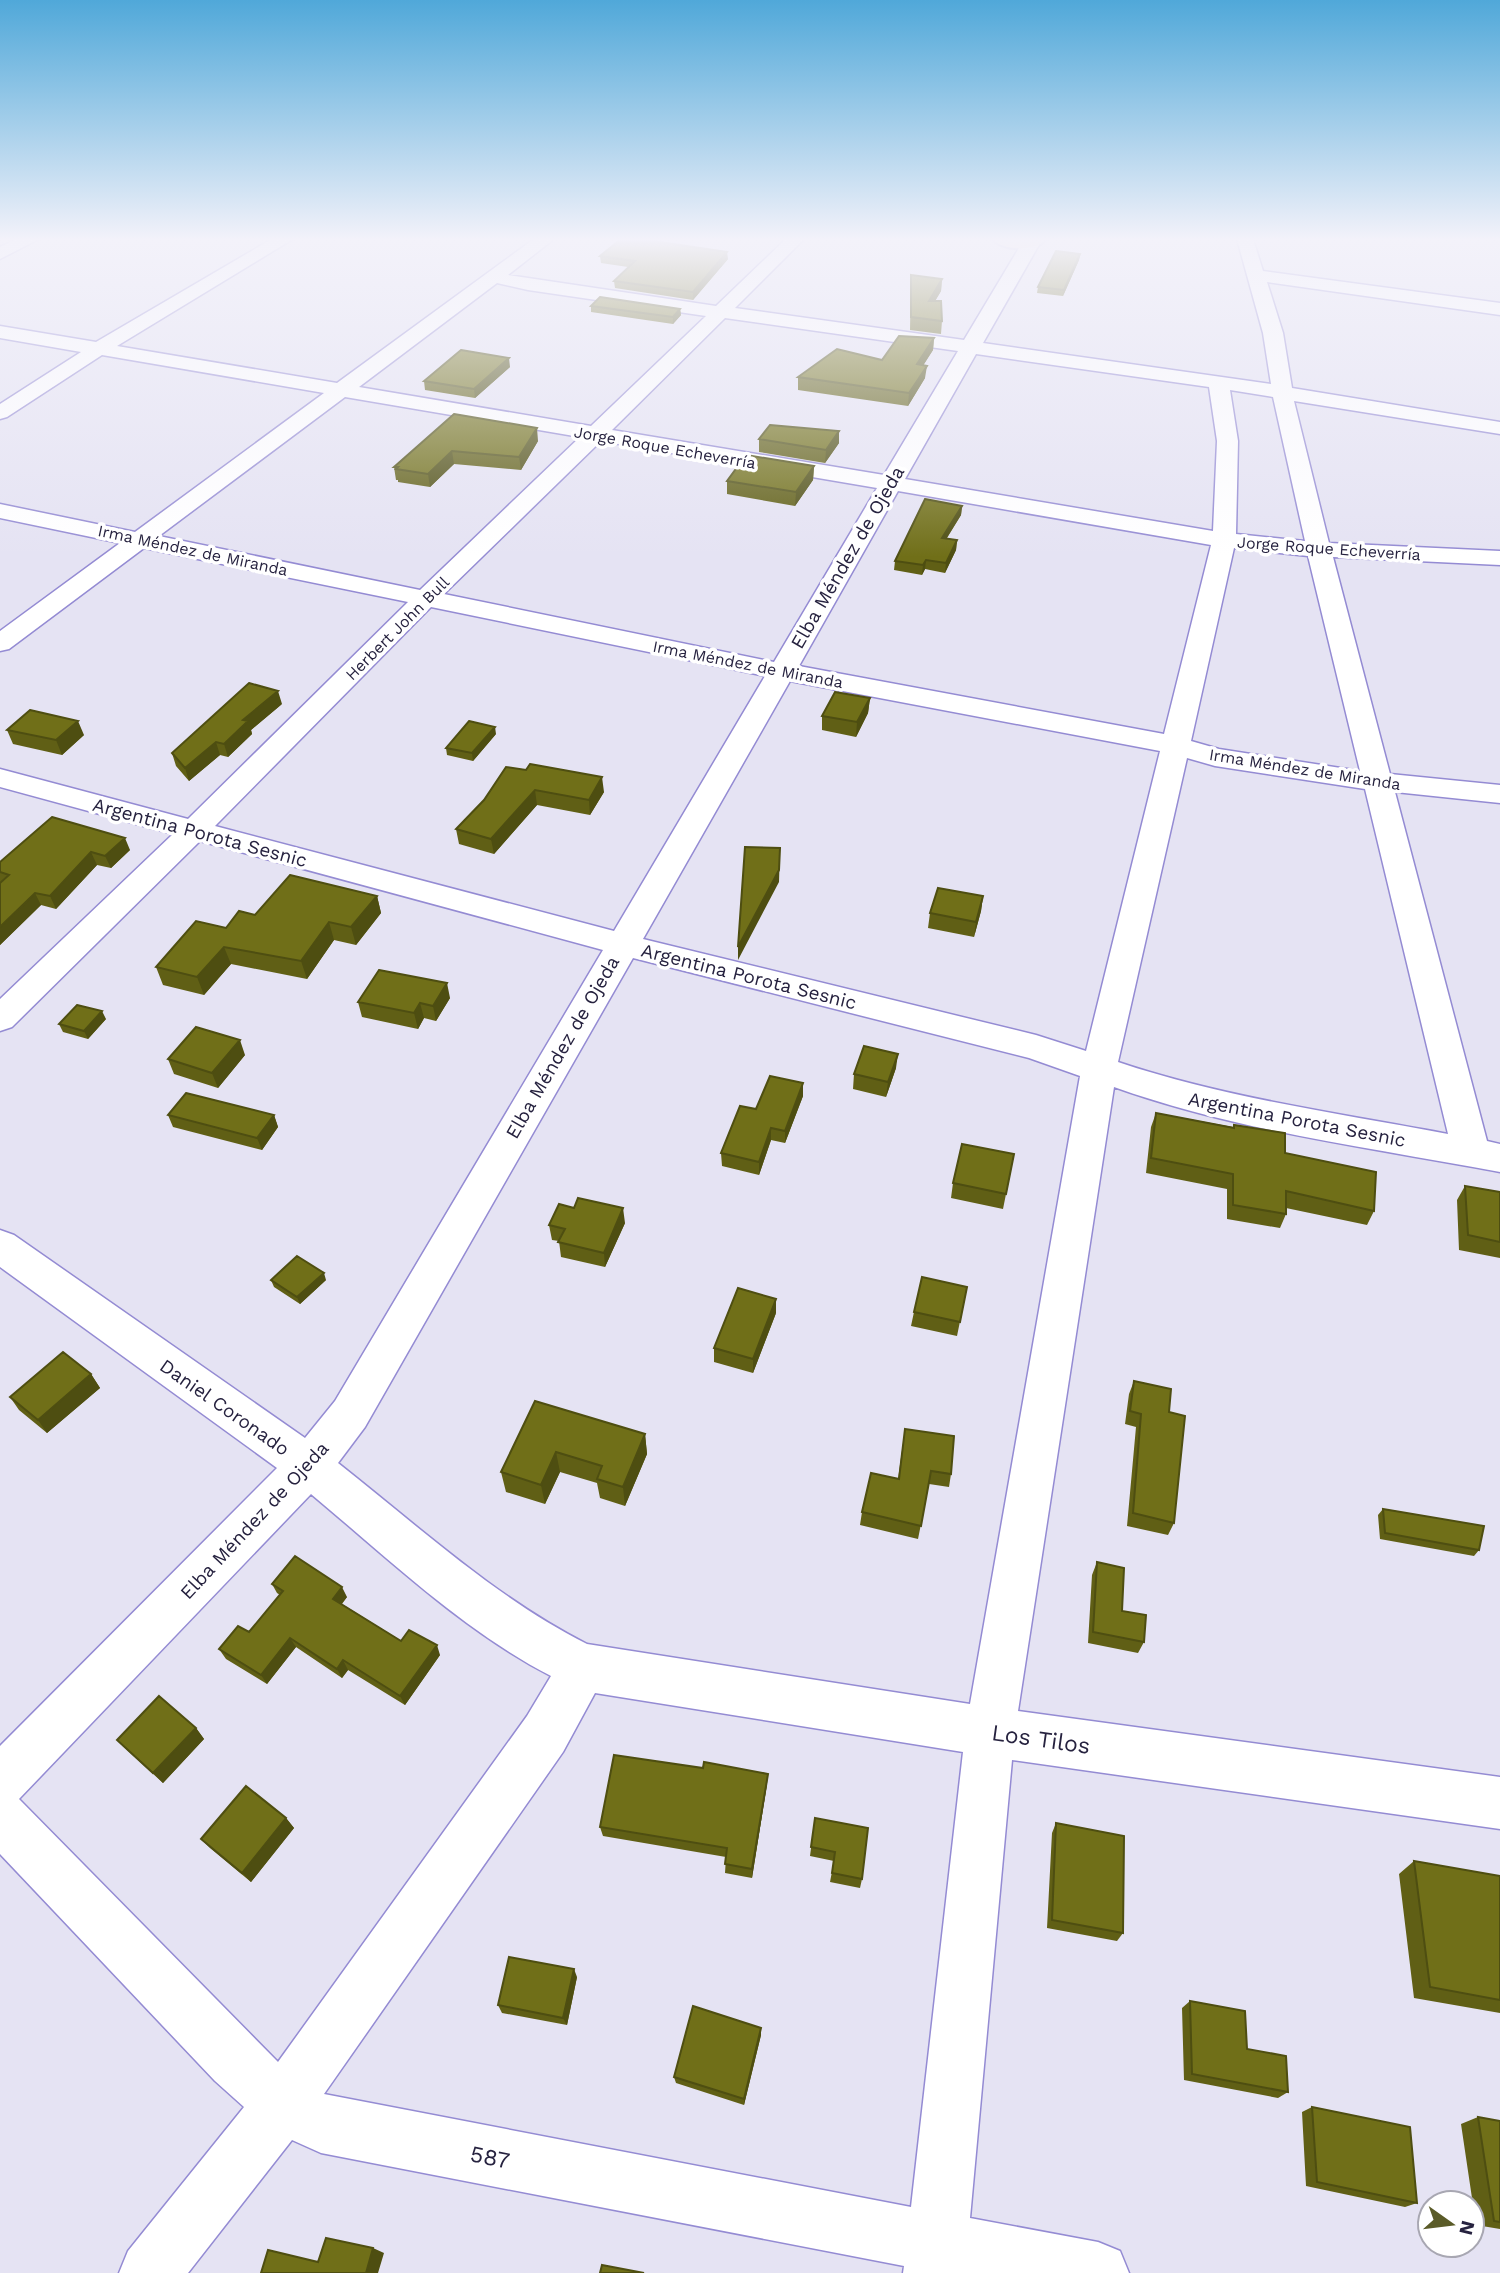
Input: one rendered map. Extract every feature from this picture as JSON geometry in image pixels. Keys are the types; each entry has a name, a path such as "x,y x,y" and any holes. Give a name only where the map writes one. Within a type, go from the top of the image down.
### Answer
{"street":[{"name":"Jorge Roque Echeverría","path":"77,345 1224,540 1320,550 1500,558"},
{"path":"0,413 107,345"},
{"path":"0,643 401,345"},
{"name":"Herbert John Bull","path":"0,1019 194,830 425,598 686,345"},
{"path":"942,345 1218,382 1500,428"},
{"name":"Elba Méndez de Ojeda","path":"0,1782 309,1466 350,1414 970,345"},
{"path":"1275,345 1282,392 1377,782 1485,1155"},
{"path":"935,2258 990,1732 1099,1069 1224,540 1229,454 1226,416 1218,382"},
{"name":"Irma Méndez de Miranda","path":"0,511 781,671 1175,745 1215,757 1377,782 1500,794"},
{"name":"Argentina Porota Sesnic","path":"0,778 621,944 1036,1047 1166,1092 1215,1104 1485,1155"},
{"name":"Daniel Coronado","path":"0,1247 309,1466 485,1608 528,1639 583,1667"},
{"path":"150,2273 283,2104 545,1734 583,1667"},
{"name":"Los Tilos","path":"583,1667 990,1732 1500,1803"},
{"name":"587","path":"0,1817 235,2061 283,2104 321,2124 935,2258 1098,2273"}],"building":[{"path":"893,345 929,345 917,364 927,366 909,393 798,377 837,349 882,360"},
{"path":"461,350 509,358 474,389 424,381"},
{"path":"454,414 537,428 519,457 452,451 428,474 394,467"},
{"path":"770,425 839,431 826,450 759,439"},
{"path":"746,455 814,466 796,492 727,481"},
{"path":"925,499 962,506 942,538 957,540 946,563 926,560 923,565 895,561"},
{"path":"249,683 278,691 243,720 248,721 224,744 216,742 185,768 172,753"},
{"path":"835,692 870,698 857,722 822,716"},
{"path":"30,710 78,721 56,740 7,730"},
{"path":"469,721 495,727 472,753 446,748"},
{"path":"530,764 602,777 589,800 535,790 491,839 456,829 484,800 506,767 526,770"},
{"path":"52,817 125,838 105,856 91,852 50,896 35,893 0,927 0,883 9,875 0,872 0,862"},
{"path":"745,847 780,848 779,870 738,947"},
{"path":"290,875 377,896 351,927 329,922 301,961 224,947 197,977 156,967 196,921 226,928 239,911 255,915"},
{"path":"938,888 983,896 976,922 930,913"},
{"path":"379,970 447,983 433,1006 420,1003 414,1013 358,1002"},
{"path":"77,1005 102,1011 84,1031 59,1024"},
{"path":"196,1027 240,1040 212,1073 168,1059"},
{"path":"864,1046 898,1054 888,1082 854,1074"},
{"path":"770,1076 803,1083 785,1131 771,1128 759,1162 721,1153 740,1106 756,1109"},
{"path":"186,1093 274,1115 257,1138 168,1115"},
{"path":"1156,1113 1234,1128 1234,1125 1285,1133 1285,1153 1376,1172 1374,1211 1286,1191 1286,1214 1233,1205 1233,1174 1151,1158"},
{"path":"962,1144 1014,1154 1006,1194 953,1183"},
{"path":"1465,1186 1500,1192 1500,1242 1468,1235"},
{"path":"578,1198 623,1208 604,1253 558,1242 565,1229 549,1225 559,1204 574,1208"},
{"path":"297,1256 324,1273 297,1297 271,1280"},
{"path":"922,1277 967,1287 960,1322 914,1312"},
{"path":"738,1288 776,1299 753,1359 714,1348"},
{"path":"63,1352 91,1374 38,1420 10,1397"},
{"path":"1134,1381 1171,1389 1169,1412 1185,1416 1174,1523 1133,1513 1141,1414 1130,1411"},
{"path":"535,1401 645,1434 623,1487 597,1479 602,1466 556,1452 541,1485 501,1472"},
{"path":"905,1429 954,1436 951,1474 931,1471 921,1526 862,1512 871,1473 899,1479"},
{"path":"1383,1509 1484,1526 1479,1550 1385,1533"},
{"path":"295,1556 342,1587 333,1599 401,1641 409,1630 437,1645 400,1696 343,1660 337,1669 290,1638 261,1675 219,1649 238,1626 249,1632 283,1591 272,1584"},
{"path":"1097,1562 1124,1568 1122,1611 1146,1615 1144,1642 1093,1632"},
{"path":"159,1696 196,1728 153,1773 117,1740"},
{"path":"614,1755 703,1768 704,1762 768,1774 752,1869 725,1864 727,1848 600,1827"},
{"path":"246,1786 286,1818 242,1873 201,1839"},
{"path":"815,1818 868,1828 862,1879 832,1873 835,1852 811,1847"},
{"path":"1056,1823 1124,1836 1123,1933 1052,1920"},
{"path":"1414,1861 1500,1876 1500,2000 1430,1987"},
{"path":"509,1957 574,1969 563,2018 498,2005"},
{"path":"1190,2001 1245,2011 1247,2049 1286,2056 1288,2092 1192,2074"},
{"path":"693,2006 761,2028 744,2099 674,2077"},
{"path":"1312,2107 1410,2127 1416,2203 1317,2182"},
{"path":"1478,2117 1500,2121 1500,2222 1494,2221"},
{"path":"326,2238 373,2248 366,2273 261,2273 268,2250 318,2262"},
{"path":"602,2265 644,2273 600,2273"}]}
